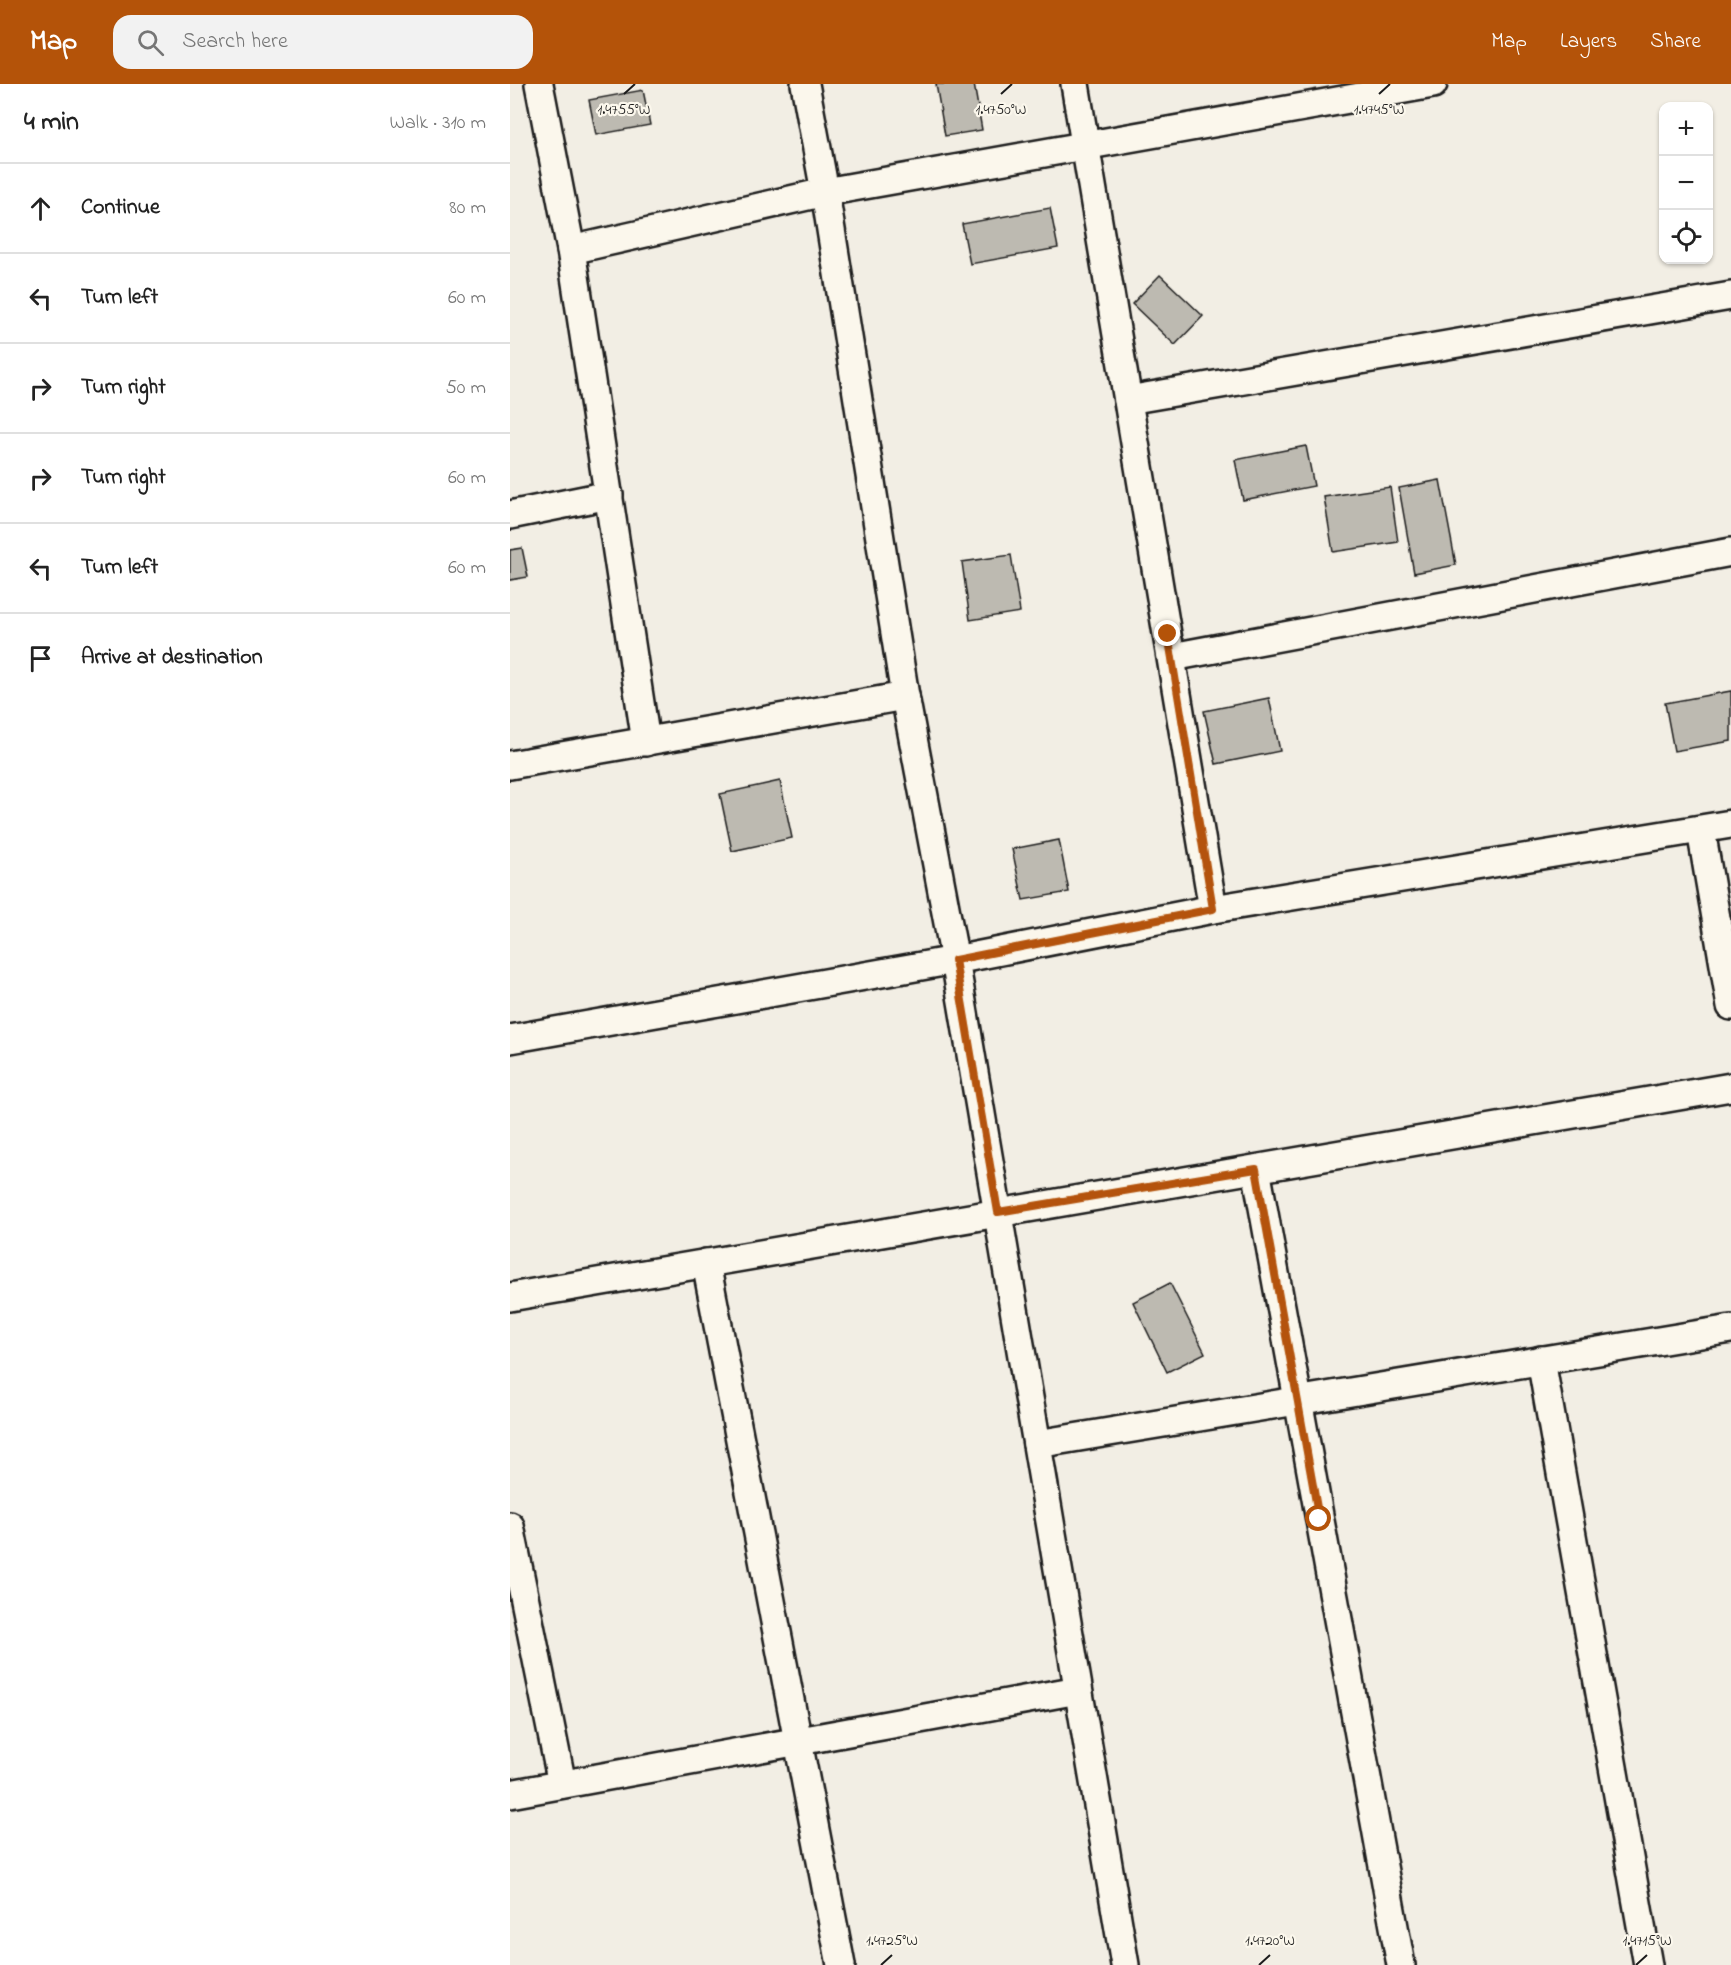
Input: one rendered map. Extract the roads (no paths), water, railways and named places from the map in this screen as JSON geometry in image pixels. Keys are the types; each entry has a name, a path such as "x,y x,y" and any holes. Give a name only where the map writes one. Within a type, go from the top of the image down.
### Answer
{"street":[{"path":"539,84 571,250 646,742"},
{"path":"805,84 825,192 905,696 955,960 1125,1965"},
{"path":"1075,84 1213,909"},
{"path":"571,250 825,192 1433,84"},
{"path":"1128,400 1731,297"},
{"path":"510,515 609,495"},
{"path":"1172,657 1731,552"},
{"path":"510,765 905,696"},
{"path":"510,1039 955,960 1213,909 1731,824"},
{"path":"1701,830 1731,1006"},
{"path":"510,1298 1731,1087"},
{"path":"1256,1169 1401,1965"},
{"path":"706,1263 841,1965"},
{"path":"1037,1444 1731,1329"},
{"path":"1541,1360 1648,1965"},
{"path":"510,1526 562,1784"},
{"path":"510,1794 1078,1690"}]}
